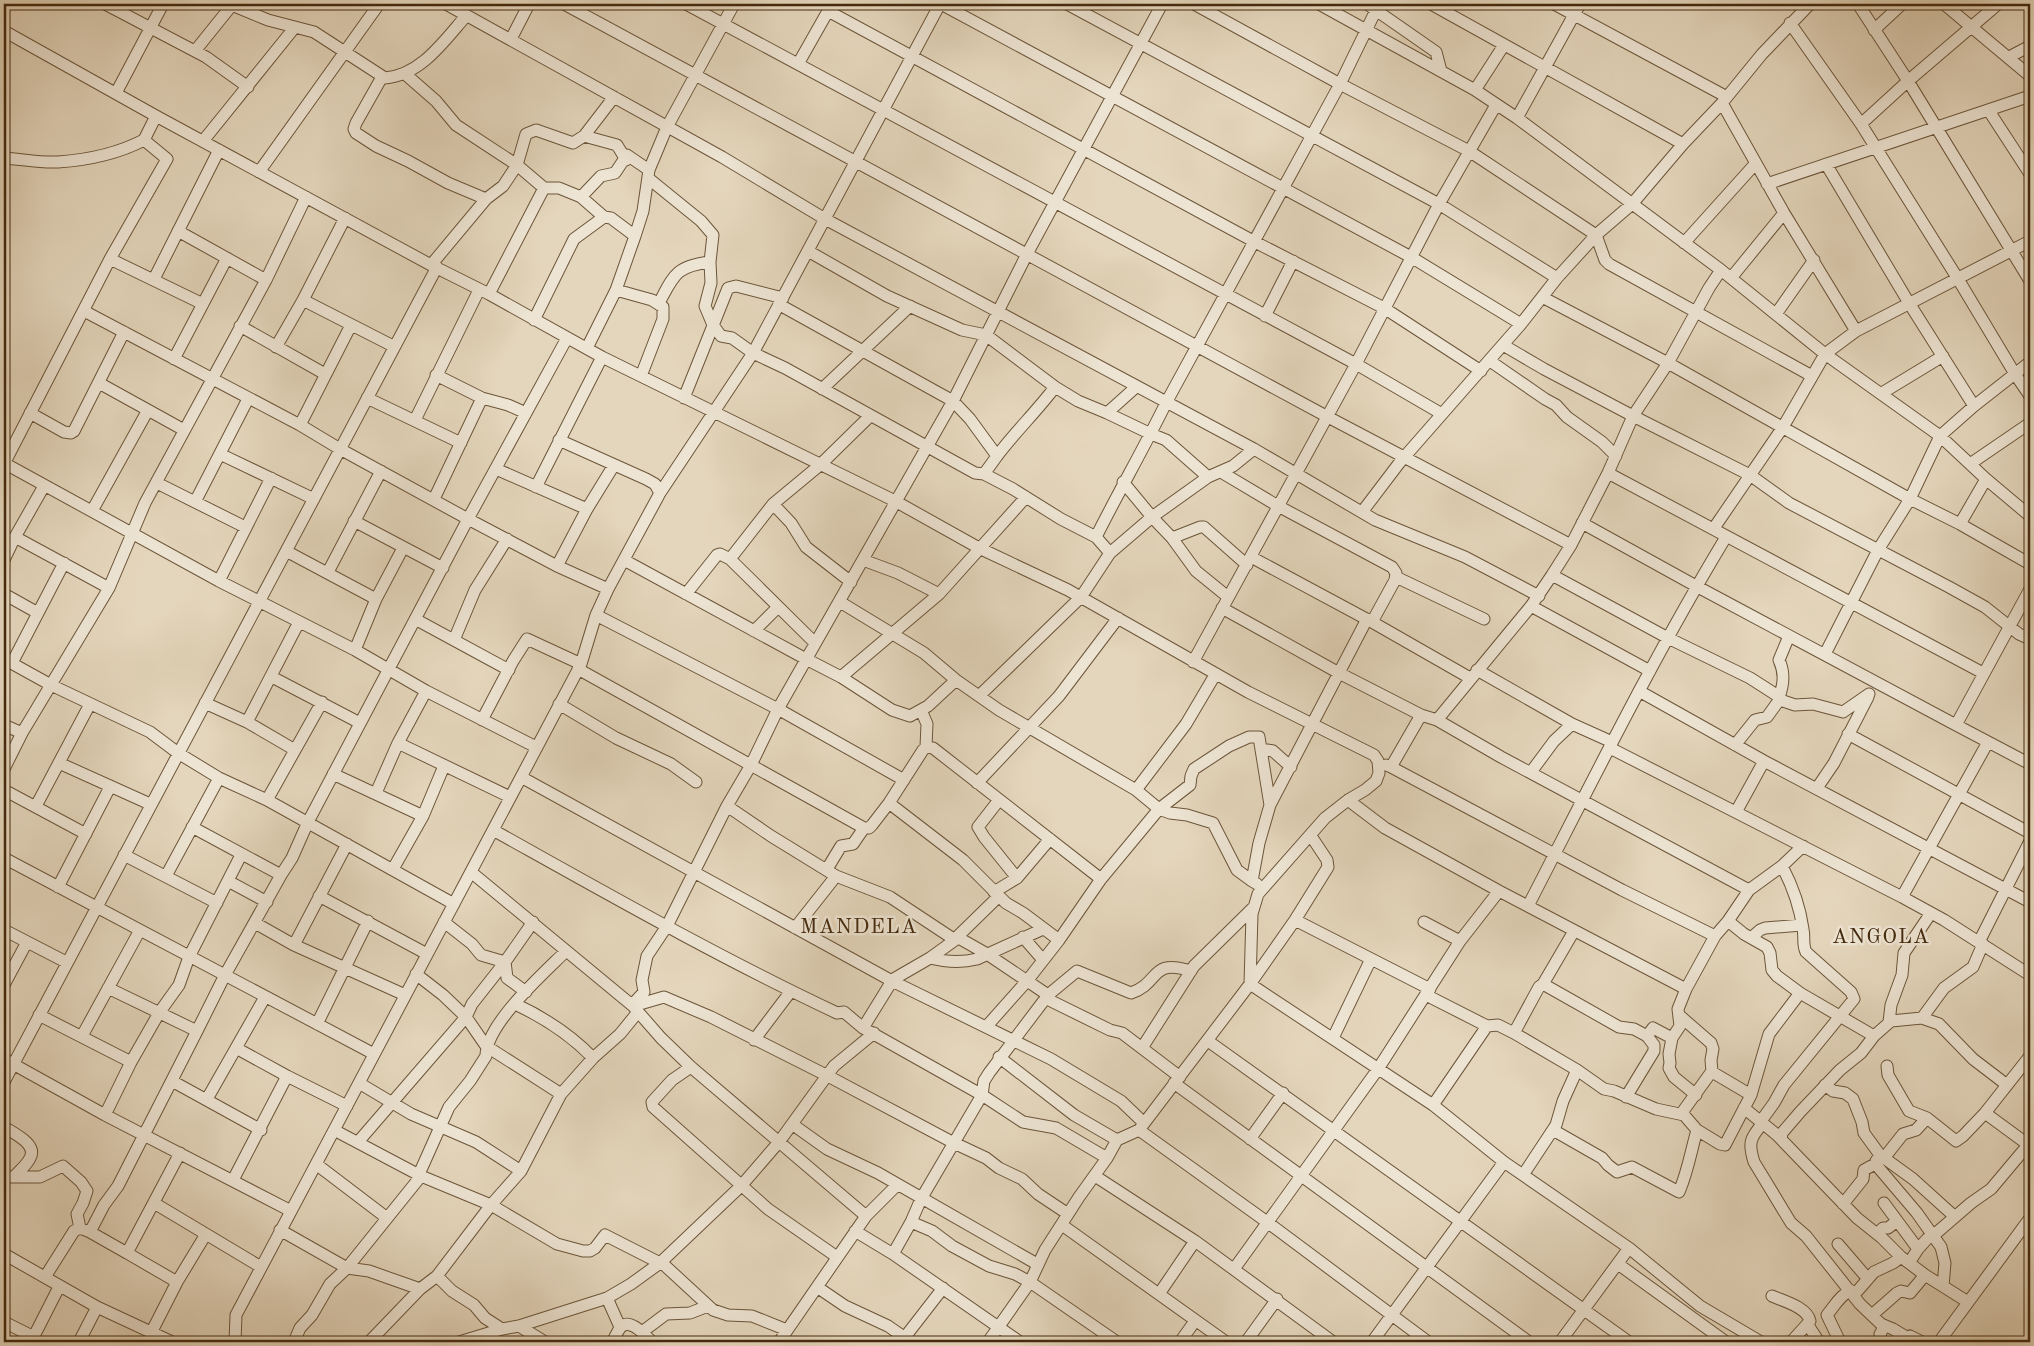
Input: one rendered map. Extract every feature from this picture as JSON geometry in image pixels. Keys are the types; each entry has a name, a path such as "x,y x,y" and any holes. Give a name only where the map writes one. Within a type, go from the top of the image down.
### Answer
{"street":[{"path":"105,4 195,51 248,87"},
{"path":"116,93 164,4"},
{"path":"195,51 230,4 247,7 268,20 314,32 382,77 388,78 418,67 466,16"},
{"path":"259,172 379,4"},
{"path":"446,4 722,157 825,219 1254,449 1375,520 1465,557 1539,596"},
{"path":"511,40 529,4"},
{"path":"564,4 1326,416 1571,545"},
{"path":"686,4 1356,364 1442,414"},
{"path":"587,348 616,290 643,210 648,174 667,127 734,4"},
{"path":"235,1342 236,1315 560,704 579,666 596,615 608,589 660,493 753,353 857,161 882,110 941,4 1411,257 1521,324"},
{"path":"1067,4 1439,204 1556,278"},
{"path":"369,1342 420,1289 437,1276 491,1205 521,1171 561,1094 593,1058 620,1034 644,992 642,980 647,956 667,926 778,709 952,401 1027,254 1162,4"},
{"path":"1194,4 1340,84 1469,150 1596,235 1605,260 1609,264 1812,376"},
{"path":"1318,4 1475,90 1518,118 1721,270 1825,354 1940,436 1986,479 2030,516"},
{"path":"1431,4 1683,144"},
{"path":"1554,4 1725,100 1767,184 1856,331"},
{"path":"1518,118 1547,68 1580,4"},
{"path":"1793,4 1807,7"},
{"path":"1858,4 1908,80 2030,281"},
{"path":"1874,30 1902,4"},
{"path":"1944,4 1973,26 2030,76"},
{"path":"1861,124 1908,80 1998,4"},
{"path":"1096,537 1123,482 1151,434 1166,403 1340,84 1367,30 1374,6 1436,52 1441,72"},
{"path":"1362,512 1442,414 1503,346 1556,278 1596,235 1632,204 1683,144 1725,100 1762,54 1807,7"},
{"path":"798,64 830,8 911,57 1255,242 1384,308 1481,371"},
{"path":"1790,23 1861,124 2030,396"},
{"path":"203,141 295,27"},
{"path":"4,31 156,116 602,357 895,501 978,548 1081,597 1215,675 1374,755 1378,761 1379,772 1376,781 1325,818 1311,836 1262,888 1254,907 1250,984"},
{"path":"1475,90 1504,45"},
{"path":"2009,57 2030,46"},
{"path":"404,73 436,101 456,125 517,165 544,188 559,188 581,198 635,236"},
{"path":"382,77 356,123 354,129 356,133 376,146 408,160 448,183 486,199"},
{"path":"1767,184 1989,112 2030,96"},
{"path":"4,1082 8,1061 39,1015 314,499 434,266 486,199 503,186 517,165 526,134 536,130 572,144 584,136 614,97"},
{"path":"1193,662 1356,364 1439,204 1496,105"},
{"path":"1989,112 2030,174"},
{"path":"4,158 56,162 92,158 131,147 144,140 156,116"},
{"path":"584,136 617,146 626,160"},
{"path":"144,140 167,159 110,258 4,463 258,602 355,650 426,691 536,747"},
{"path":"154,279 219,150"},
{"path":"581,198 601,176 615,174 626,160 627,155 630,156 713,234 710,262 711,283 706,306 713,325 721,336 732,338 753,353 975,473 984,474 1014,488 1061,520 1096,537 1110,554"},
{"path":"1684,243 1756,164"},
{"path":"1826,164 1909,303 1974,406"},
{"path":"415,420 436,375 544,188"},
{"path":"4,769 22,733 109,588 121,563 132,532 211,379 266,280 306,197"},
{"path":"1731,278 1784,213"},
{"path":"534,320 574,239 604,216"},
{"path":"276,348 345,218"},
{"path":"178,231 266,280"},
{"path":"1714,528 1783,427 1825,354 1856,331 2030,241"},
{"path":"808,251 865,284 910,306 962,330 986,335 1055,387 1078,401 1108,412 1166,440 1208,477"},
{"path":"110,258 203,304"},
{"path":"174,359 227,258"},
{"path":"1776,314 1814,260"},
{"path":"1265,316 1293,261"},
{"path":"659,303 678,272 685,267 710,262"},
{"path":"1437,720 1539,596 1571,545 1608,473 1633,416 1668,362 1721,270"},
{"path":"684,398 726,292 731,286 782,302 862,351 952,401 970,419 997,456"},
{"path":"616,290 659,303 663,307 663,319 641,376"},
{"path":"1542,297 1668,362 1910,499 1960,524 2030,564"},
{"path":"303,300 394,346"},
{"path":"822,389 910,306"},
{"path":"84,311 300,425 340,449 507,539 558,566 608,589"},
{"path":"300,425 351,325"},
{"path":"240,326 325,374"},
{"path":"30,413 64,432 71,433 99,383 124,332"},
{"path":"85,1230 118,1186 225,975 281,874 292,858 308,822 388,669 567,338"},
{"path":"1503,346 1544,370 1750,475 1788,502 1971,599 2010,625 2019,634 2030,639"},
{"path":"1882,393 1943,356"},
{"path":"536,487 602,357"},
{"path":"1490,361 1545,399 1556,404 1567,416 1602,442 1616,456"},
{"path":"1825,654 1878,550 1910,499 1940,436 1974,406 2030,362"},
{"path":"436,375 482,398 508,405 526,413"},
{"path":"99,383 184,430"},
{"path":"984,474 1012,436 1040,408 1055,387"},
{"path":"1108,412 1136,387"},
{"path":"367,398 461,443"},
{"path":"434,498 482,398"},
{"path":"195,502 248,399"},
{"path":"92,511 148,410"},
{"path":"730,559 773,504 820,465 870,416"},
{"path":"1970,464 2030,422"},
{"path":"560,440 646,479 654,484 660,493"},
{"path":"980,695 1081,597 1110,554 1152,517 1208,477 1233,466 1254,449"},
{"path":"220,454 314,499"},
{"path":"558,566 587,509 614,465"},
{"path":"496,469 587,509"},
{"path":"328,572 382,470"},
{"path":"1221,472 1278,506 1389,565 1395,570 1396,577 1339,673 1270,806 1259,843 1252,881"},
{"path":"1608,473 1983,673"},
{"path":"219,581 270,478"},
{"path":"1960,524 1986,479"},
{"path":"1123,482 1172,538 1196,571 1228,597"},
{"path":"157,483 245,527"},
{"path":"4,560 14,537 44,486"},
{"path":"841,677 939,594 978,548 1026,497"},
{"path":"773,504 791,523 806,547 815,556 851,582"},
{"path":"354,521 443,568"},
{"path":"1582,523 1956,725 2028,760"},
{"path":"1172,538 1204,527 1249,561 1572,724 1736,812 1902,897 1981,943 2030,975"},
{"path":"14,537 109,588"},
{"path":"1528,906 1650,671 1696,586 1726,537"},
{"path":"454,640 475,590 507,539"},
{"path":"355,650 376,599 403,548"},
{"path":"286,551 376,599"},
{"path":"686,594 717,555 720,554 730,559 815,643"},
{"path":"624,560 841,677 892,710 910,716 928,706 956,680"},
{"path":"863,560 901,574 939,594"},
{"path":"64,563 38,613 8,661 51,685 150,732 178,753 219,778 267,800 454,904"},
{"path":"1552,575 1668,638 1750,678 1788,703 1813,704 1843,712 1869,694"},
{"path":"1396,577 1484,619"},
{"path":"1956,725 2030,589"},
{"path":"4,594 38,613"},
{"path":"840,602 924,653 956,680 999,710 1136,790 1159,809 1213,823 1237,870 1262,888"},
{"path":"1531,606 1650,671"},
{"path":"754,631 778,607"},
{"path":"1222,608 1339,673 1421,715 1437,720 1749,890"},
{"path":"596,615 778,709 904,780"},
{"path":"977,783 1059,696 1118,618"},
{"path":"415,619 509,670"},
{"path":"247,722 299,622"},
{"path":"1735,745 1755,720 1767,717 1779,698 1784,686 1783,667 1779,660 1789,636"},
{"path":"482,720 527,638 864,828"},
{"path":"1136,790 1186,724 1215,675"},
{"path":"272,677 360,723"},
{"path":"1817,788 1834,763 1876,682"},
{"path":"376,793 398,743 426,691"},
{"path":"1639,692 1764,761 2030,902"},
{"path":"267,800 322,702"},
{"path":"36,806 90,704"},
{"path":"205,704 247,722 295,750"},
{"path":"560,704 616,738 671,764 696,782"},
{"path":"795,928 832,872 841,846 853,844 864,828 872,826 926,748 927,724 921,710"},
{"path":"1391,767 1421,715"},
{"path":"1531,772 1554,741 1572,724"},
{"path":"4,725 22,733"},
{"path":"1848,734 2030,832"},
{"path":"986,1027 1059,940 1101,878 1159,809 1190,785 1194,769 1229,746 1249,737 1259,737 1270,806"},
{"path":"1902,897 1988,742"},
{"path":"398,743 510,797"},
{"path":"926,748 933,748 1101,878"},
{"path":"1262,750 1273,751 1291,767"},
{"path":"1378,761 1622,890 1715,936"},
{"path":"1736,812 1764,761"},
{"path":"58,762 150,804"},
{"path":"393,869 423,816 444,766"},
{"path":"333,774 423,816"},
{"path":"521,777 892,981 1051,1060 1121,1102 1142,1126 1428,1342"},
{"path":"166,876 219,778"},
{"path":"58,887 110,787"},
{"path":"4,790 86,834"},
{"path":"999,800 978,827 984,838 1017,878"},
{"path":"1348,800 1385,828 1499,891 1686,989"},
{"path":"889,802 963,860 996,894 1059,940"},
{"path":"727,806 832,872 890,897 956,939 987,954 1047,996 1110,1030 1122,1033 1250,1139 1528,1342"},
{"path":"192,827 241,855 281,874"},
{"path":"492,830 667,926 791,991 837,1014 844,1012 868,1030 982,1095 1023,1122 1056,1128 1108,1158"},
{"path":"988,1342 1030,1282 1037,1264 1068,1214 1108,1158 1117,1140 1142,1126 1208,1041 1250,984 1328,867 1327,860 1311,836"},
{"path":"463,1342 607,1298 632,1284 660,1262 741,1186 780,1142 826,1075 868,1030 892,981 930,958 956,939 996,894 1017,878 1050,839"},
{"path":"1922,1018 1944,988 1973,967 1981,943 2030,841"},
{"path":"294,945 347,844"},
{"path":"1696,1095 1674,1077 1669,1068 1672,1038 1680,1026 1679,1004 1715,936 1728,921 1749,890 1782,866 1803,846"},
{"path":"124,855 217,903"},
{"path":"106,1115 131,1062 159,1013 179,984 189,957 241,855"},
{"path":"4,860 374,1054"},
{"path":"1782,866 1791,883 1802,925 1806,952 1853,995 1854,999 1784,1085 1749,1146 1754,1162 1791,1223 1806,1236 1880,1324 1883,1329 1880,1334 1882,1342"},
{"path":"471,872 634,1007 661,1038 691,1067 866,1216"},
{"path":"228,881 267,902"},
{"path":"1234,1269 1378,1069 1460,942 1499,891"},
{"path":"319,896 427,954"},
{"path":"1142,1048 1198,962 1254,907"},
{"path":"1889,1022 1891,1005 1902,975 1904,953 1931,913"},
{"path":"1294,920 1371,959 1487,1026 1498,1026 1514,1033 1577,1070 1604,1089 1656,1109 1681,1114 1690,1120 1697,1130 1725,1145 1751,1095 1769,1034 1800,993"},
{"path":"317,1024 368,921"},
{"path":"1728,921 1767,947 1770,953 1773,973 1800,993 1874,1036"},
{"path":"444,922 472,944 481,955 506,962"},
{"path":"358,1142 466,1017 472,1004 506,962 533,922"},
{"path":"1424,922 1460,942"},
{"path":"255,923 294,945 405,995"},
{"path":"1751,938 1765,928 1802,925"},
{"path":"930,958 967,962 1043,929"},
{"path":"4,930 66,962"},
{"path":"82,1036 140,930"},
{"path":"1514,1033 1539,987 1544,984 1574,931"},
{"path":"1023,937 1043,960"},
{"path":"4,985 27,942"},
{"path":"294,1342 300,1328 312,1315 330,1284 346,1268 421,1176 420,1172 449,1107 470,1081 486,1056 486,1046 499,1024 526,992 566,951"},
{"path":"1333,1038 1371,959"},
{"path":"506,962 507,978 526,992"},
{"path":"893,1254 911,1222 921,1199 982,1095 984,1081 999,1058 1047,996 1077,971 1131,993 1140,990 1162,969 1172,966 1191,971"},
{"path":"416,974 443,994 466,1017 486,1046 561,1094"},
{"path":"1250,984 1433,1105 1504,1162 1629,1248 1700,1306 1761,1342"},
{"path":"1544,984 1619,1026 1634,1029 1647,1036 1654,1045 1654,1051 1626,1097"},
{"path":"108,988 197,1031"},
{"path":"754,1040 791,991"},
{"path":"634,1007 664,996 711,1018 826,1075 954,1144 986,1158 999,1168 1022,1179 1038,1194 1068,1214"},
{"path":"207,1099 265,997"},
{"path":"515,1004 563,1030 593,1058"},
{"path":"39,1015 131,1062"},
{"path":"1680,1016 1711,1043 1713,1049 1710,1060 1712,1072 1751,1095"},
{"path":"1781,1139 1782,1134 1825,1085 1861,1053 1874,1036 1889,1022 1899,1019 1922,1018 1934,1021 1946,1030 1973,1059 2007,1085"},
{"path":"1433,1105 1487,1026"},
{"path":"1647,1036 1653,1028 1672,1038"},
{"path":"1208,1041 1629,1342"},
{"path":"236,1048 347,1106"},
{"path":"1887,1066 1888,1075 1909,1111 1927,1118 1957,1141 1984,1113 2030,1056"},
{"path":"999,1058 1074,1115 1117,1140"},
{"path":"8,1061 106,1115 291,1211"},
{"path":"691,1067 665,1087 652,1102 653,1108 768,1209 838,1257"},
{"path":"1523,1175 1553,1130 1559,1118 1566,1092 1577,1070"},
{"path":"1681,1114 1712,1071"},
{"path":"233,1180 261,1130 287,1076"},
{"path":"172,1081 261,1130"},
{"path":"358,1083 411,1114 476,1142 521,1171"},
{"path":"1825,1085 1833,1091 1845,1093 1853,1099 1864,1133 1880,1159 1934,1235 1944,1255 1945,1273 1943,1286"},
{"path":"1250,1139 1283,1093"},
{"path":"1744,1108 1781,1139 1856,1218 1877,1234 1905,1260 1968,1302"},
{"path":"1840,1342 1827,1315 1837,1299 1852,1292 1878,1269 1905,1260 1954,1216 1991,1189 2029,1146 1984,1113"},
{"path":"1843,1204 1862,1179 1864,1170 1880,1159 1903,1134 1916,1130 1927,1118"},
{"path":"792,1124 827,1149 869,1168 1037,1264"},
{"path":"4,1127 28,1144 32,1152 31,1158 9,1177"},
{"path":"334,1130 421,1176 491,1205 557,1244 590,1251 595,1248 604,1235 660,1262 708,1306 722,1313 759,1318 787,1330"},
{"path":"1553,1130 1602,1158 1608,1166 1617,1172 1632,1167 1679,1192 1688,1171 1697,1130"},
{"path":"127,1253 180,1152"},
{"path":"1880,1159 1918,1184 1954,1216"},
{"path":"1372,1342 1504,1162"},
{"path":"316,1164 387,1218"},
{"path":"9,1177 40,1177 63,1166 81,1182 87,1191 77,1214 85,1230"},
{"path":"1095,1176 1195,1241 1277,1299 1333,1342"},
{"path":"779,1342 866,1216 897,1185"},
{"path":"154,1202 261,1267"},
{"path":"1884,1203 1918,1249"},
{"path":"1939,1342 2030,1218"},
{"path":"1877,1234 1881,1229 1888,1228 1897,1221"},
{"path":"911,1222 932,1231 952,1246 990,1266 1015,1274 1030,1282 1110,1340"},
{"path":"1062,1225 1226,1342"},
{"path":"45,1277 74,1230 85,1230 177,1282"},
{"path":"280,1230 346,1268 369,1271 420,1289"},
{"path":"855,1231 893,1254 1020,1342"},
{"path":"151,1333 177,1282 206,1234"},
{"path":"1159,1294 1195,1241"},
{"path":"1838,1244 1868,1279"},
{"path":"1560,1342 1629,1248"},
{"path":"4,1254 97,1307 172,1342"},
{"path":"1618,1264 1726,1342"},
{"path":"1872,1315 1897,1293 1901,1291 1910,1293 1925,1275"},
{"path":"437,1276 452,1291 474,1305 485,1318 502,1329"},
{"path":"4,1322 32,1340 59,1287"},
{"path":"817,1287 846,1306 888,1326 908,1340 943,1288"},
{"path":"1772,1296 1806,1313 1810,1320 1808,1325 1791,1342"},
{"path":"607,1298 620,1328"},
{"path":"1246,1342 1277,1299"},
{"path":"642,1332 666,1314 690,1313 708,1306"},
{"path":"79,1342 97,1307"},
{"path":"1180,1342 1195,1320"},
{"path":"612,1342 620,1328 630,1324 652,1342"},
{"path":"1880,1324 1908,1338 1910,1336 1922,1342"},
{"path":"1808,1325 1819,1342"},
{"path":"519,1326 531,1339 545,1342"}],"district":[{"name":"MANDELA","path":"859,926"},
{"name":"ANGOLA","path":"1881,936"}]}
